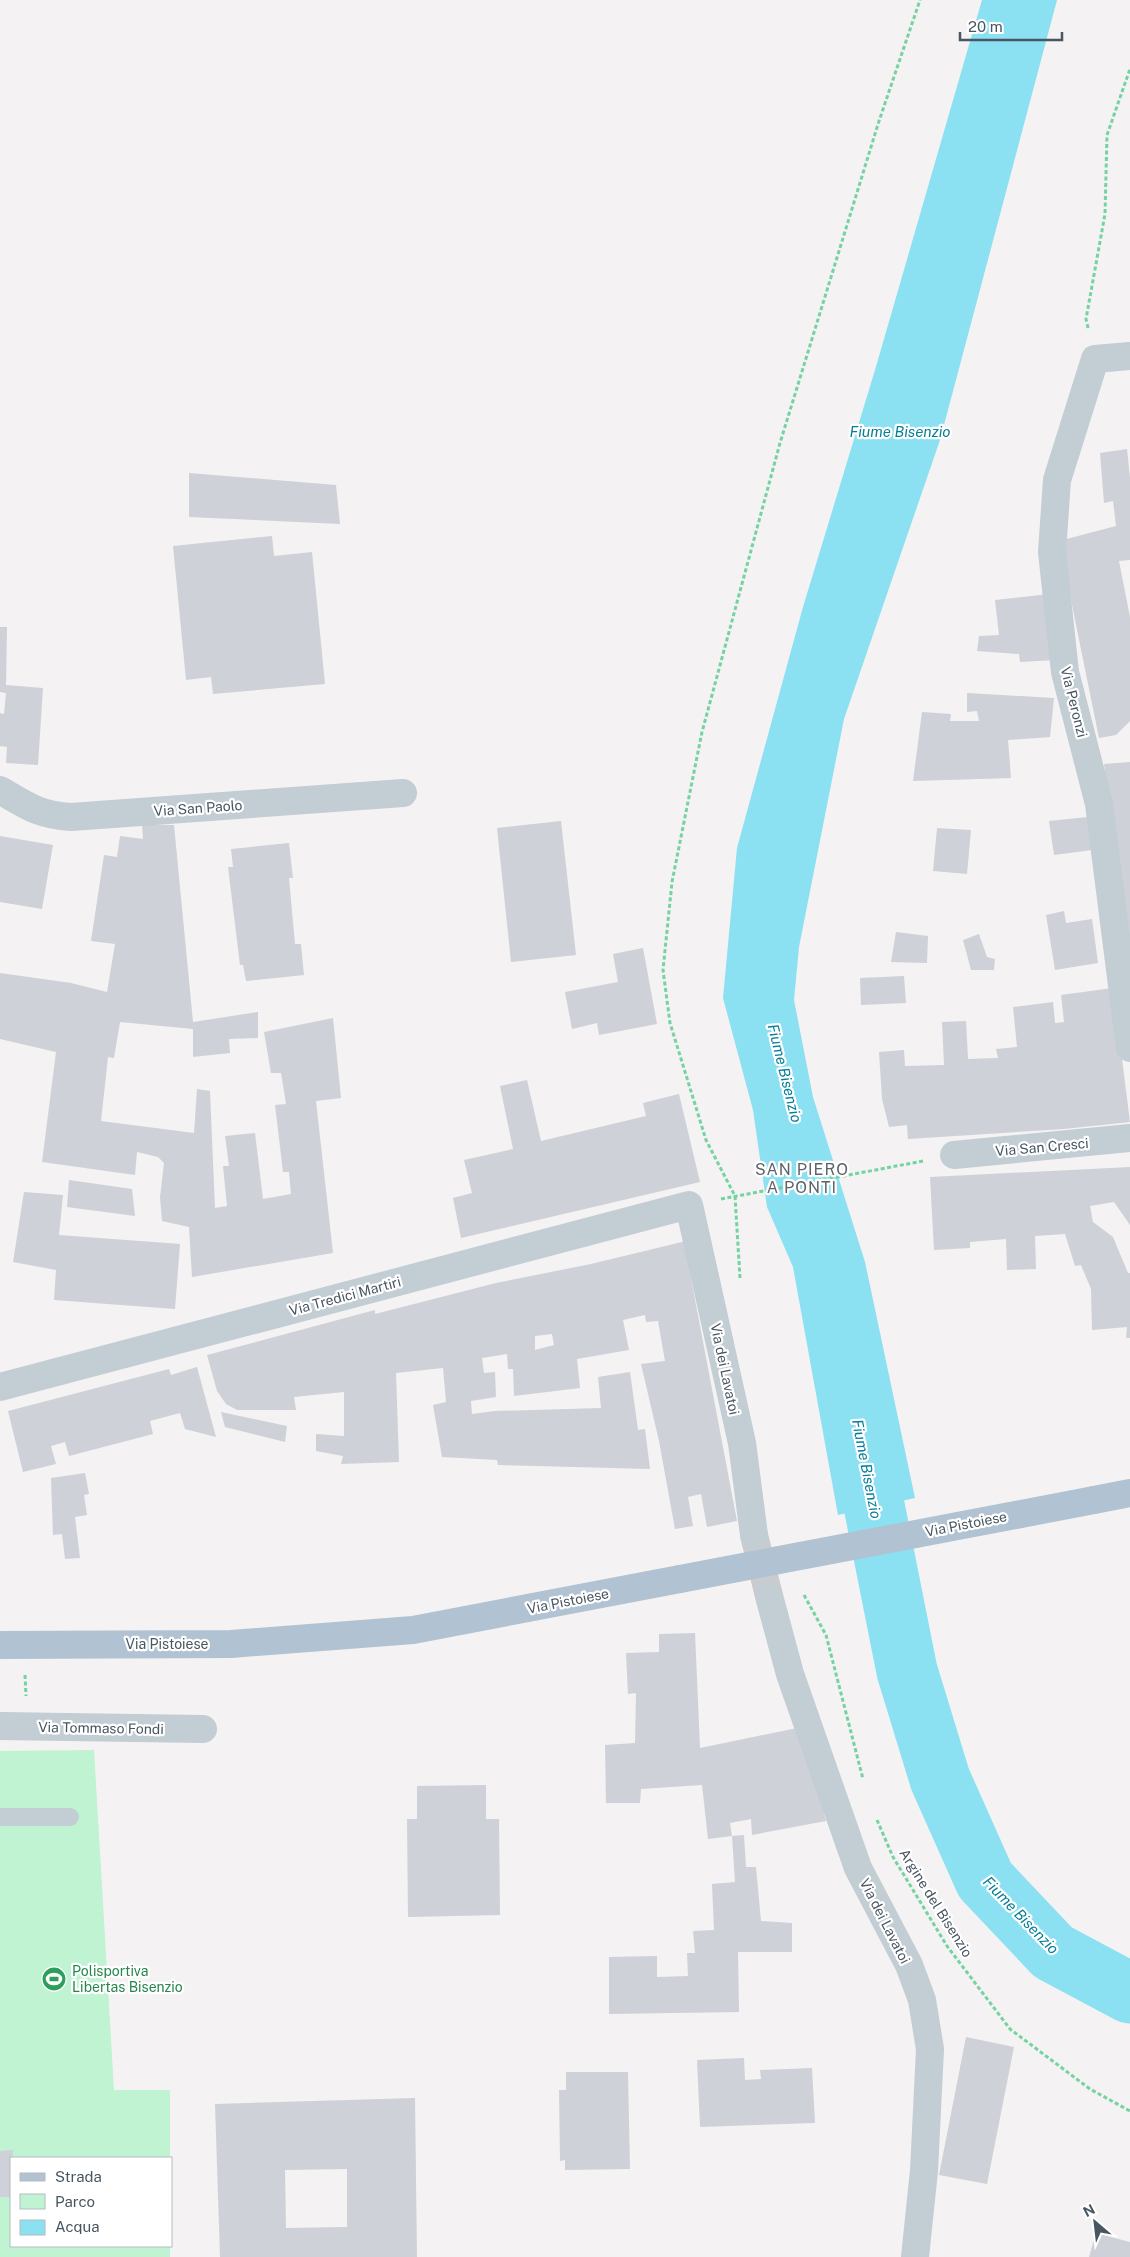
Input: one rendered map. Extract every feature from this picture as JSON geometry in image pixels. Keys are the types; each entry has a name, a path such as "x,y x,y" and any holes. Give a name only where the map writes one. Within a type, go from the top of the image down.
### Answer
{"main road":[{"name":"Via Pistoiese","path":"11,1645 231,1644 413,1630 1130,1493"}],"street":[{"path":"1095,359 1130,356"},
{"name":"Via Peronzi","path":"1095,359 1057,480 1052,552 1065,672 1099,804 1130,1048"},
{"name":"Via San Paolo","path":"0,790 35,811 54,816 72,817 403,793"},
{"name":"Via San Cresci","path":"954,1155 1130,1138"},
{"name":"Via Tredici Martiri","path":"0,1387 689,1205"},
{"name":"Via dei Lavatoi","path":"689,1205 742,1443 754,1535"},
{"name":"Via dei Lavatoi","path":"769,1596 790,1674 858,1868 909,1965 922,2000 930,2049 924,2171 915,2257"},
{"name":"Via Tommaso Fondi","path":"0,1726 203,1729"}],"lane":[{"path":"0,1818 70,1817"}],"path":[{"path":"735,1196 706,1140 670,1024 663,970 672,882 702,732 780,443 876,130 920,0"},
{"path":"1095,359 1086,319 1105,214 1107,135 1130,69"},
{"path":"716,1200 898,1166"},
{"path":"782,1559 826,1635 864,1784"},
{"path":"11,1645 28,1727"},
{"name":"Argine del Bisenzio","path":"874,1811 893,1857 947,1946 1010,2029 1090,2089 1130,2111"}],"green space":[{"name":"Polisportiva Libertas Bisenzio","path":"94,1750 114,2090 170,2090 170,2157 10,2157 10,2247 170,2247 170,2257 0,2257 0,1751"}],"water":[{"name":"Fiume Bisenzio","path":"982,0 1057,0 940,440 844,719 799,947 794,1000 813,1097 865,1262 915,1498 838,1515 793,1267 767,1207 753,1110 723,998 737,848 803,607 875,370"}],"building":[{"path":"1127,449 1130,478 1130,560 1119,561 1130,617 1130,721 1116,735 1099,738 1059,541 1116,526 1113,501 1104,503 1100,453"},
{"path":"189,473 336,485 340,524 189,517"},
{"path":"272,536 274,556 312,552 325,684 213,694 211,677 186,680 173,546"},
{"path":"1049,594 1056,660 1020,662 1019,654 977,651 979,636 999,635 995,600"},
{"path":"0,627 7,627 6,685 43,688 38,765 6,763 7,747 0,746 0,713 4,714 6,693 0,692"},
{"path":"967,693 1054,698 1050,737 1008,740 1011,778 913,781 922,712 951,714 950,721 979,721 977,711 967,712"},
{"path":"1130,762 1130,964 1104,764"},
{"path":"1088,817 1092,850 1054,855 1049,821"},
{"path":"561,821 576,955 511,962 497,828"},
{"path":"142,825 174,825 193,1022 258,1012 258,1038 229,1039 230,1053 193,1057 193,1029 120,1022 114,1058 108,1057 101,1121 194,1133 197,1089 210,1091 215,1208 227,1206 223,1166 229,1166 225,1136 255,1133 263,1199 291,1194 289,1172 283,1172 275,1105 286,1104 281,1073 271,1073 264,1032 333,1018 341,1098 316,1101 333,1253 192,1277 189,1227 162,1221 160,1197 164,1163 158,1157 137,1152 135,1175 42,1162 56,1052 0,1039 0,973 71,983 107,992 115,944 91,941 104,855 117,857 120,836 143,839"},
{"path":"937,828 971,830 967,874 933,871"},
{"path":"0,836 53,845 42,909 0,902"},
{"path":"289,843 293,878 289,878 295,944 301,944 304,975 246,981 243,965 240,965 228,867 233,867 231,849"},
{"path":"1064,911 1066,923 1092,919 1098,963 1055,970 1046,915"},
{"path":"896,932 928,936 927,963 891,962"},
{"path":"979,934 987,957 995,959 994,970 971,970 963,940"},
{"path":"643,948 657,1024 599,1035 597,1023 572,1029 565,992 618,982 613,954"},
{"path":"904,976 906,1003 861,1005 860,978"},
{"path":"1113,988 1130,1122 1064,1129 908,1139 907,1125 889,1127 882,1099 879,1052 904,1050 905,1066 944,1065 942,1022 966,1021 968,1059 998,1058 996,1049 1017,1047 1013,1007 1053,1002 1055,1023 1064,1022 1061,995"},
{"path":"527,1080 541,1141 646,1116 643,1103 679,1094 700,1182 461,1238 453,1198 472,1193 464,1160 513,1149 500,1086"},
{"path":"1130,1167 1130,1225 1114,1202 1090,1206 1093,1222 1113,1237 1128,1273 1130,1273 1130,1338 1126,1338 1127,1327 1092,1330 1091,1289 1081,1265 1075,1266 1065,1234 1035,1236 1036,1269 1007,1270 1006,1239 970,1242 970,1248 934,1250 930,1177"},
{"path":"69,1180 132,1189 135,1216 67,1207"},
{"path":"24,1192 63,1195 59,1235 180,1244 175,1309 54,1300 56,1270 13,1262"},
{"path":"686,1241 690,1273 737,1521 707,1527 701,1494 688,1497 693,1526 675,1529 659,1441 641,1364 665,1361 658,1321 646,1322 645,1315 623,1320 629,1350 577,1359 580,1388 514,1396 513,1369 508,1369 507,1354 482,1358 484,1373 495,1372 496,1397 471,1401 472,1414 495,1411 601,1408 598,1377 630,1372 638,1430 645,1429 650,1469 498,1465 497,1460 442,1457 433,1405 446,1402 443,1368 396,1373 399,1462 341,1464 343,1456 316,1451 316,1434 344,1436 344,1392 294,1397 296,1410 237,1410 226,1404 217,1391 207,1355 375,1310 375,1314 496,1283 591,1264","holes":["552,1334 554,1345 535,1350 535,1336"]},
{"path":"197,1367 216,1437 185,1429 180,1413 150,1421 153,1434 69,1456 65,1442 51,1446 56,1464 23,1472 8,1411 169,1369 171,1375"},
{"path":"221,1412 287,1426 285,1442 225,1427"},
{"path":"85,1473 89,1494 84,1495 87,1515 75,1517 80,1558 65,1559 62,1534 53,1535 51,1478"},
{"path":"695,1633 700,1748 802,1727 826,1821 752,1835 751,1819 730,1823 732,1836 708,1839 702,1785 641,1789 640,1803 606,1803 605,1745 635,1743 636,1693 628,1694 626,1653 659,1652 659,1634"},
{"path":"486,1785 486,1819 499,1819 500,1915 408,1917 407,1819 417,1819 417,1786"},
{"path":"744,1835 746,1867 756,1867 761,1921 792,1923 792,1952 738,1952 739,2012 609,2014 609,1957 657,1956 657,1977 688,1976 687,1953 695,1953 693,1931 714,1930 712,1884 735,1882 732,1836"},
{"path":"966,2037 1014,2047 987,2184 939,2175"},
{"path":"744,2058 745,2080 761,2079 760,2070 812,2068 815,2123 700,2127 697,2060"},
{"path":"566,2072 628,2072 630,2169 565,2170 565,2160 560,2161 559,2090 566,2090"},
{"path":"415,2098 417,2257 220,2257 215,2104","holes":["347,2169 347,2227 286,2228 285,2170"]},
{"path":"13,2150 13,2157 10,2157 10,2197 0,2197 0,2151"},
{"path":"1096,2233 1130,2242 1130,2257 1089,2257"}],"waterway":[{"name":"Fiume Bisenzio","path":"858,1425 907,1671 940,1779 985,1880 1053,1952 1130,1993"}],"tunnel":[{"path":"754,1535 769,1596"}],"place":[{"name":"Polisportiva Libertas Bisenzio","path":"54,1979"}],"district":[{"name":"SAN PIERO A PONTI","path":"802,1178"}]}
